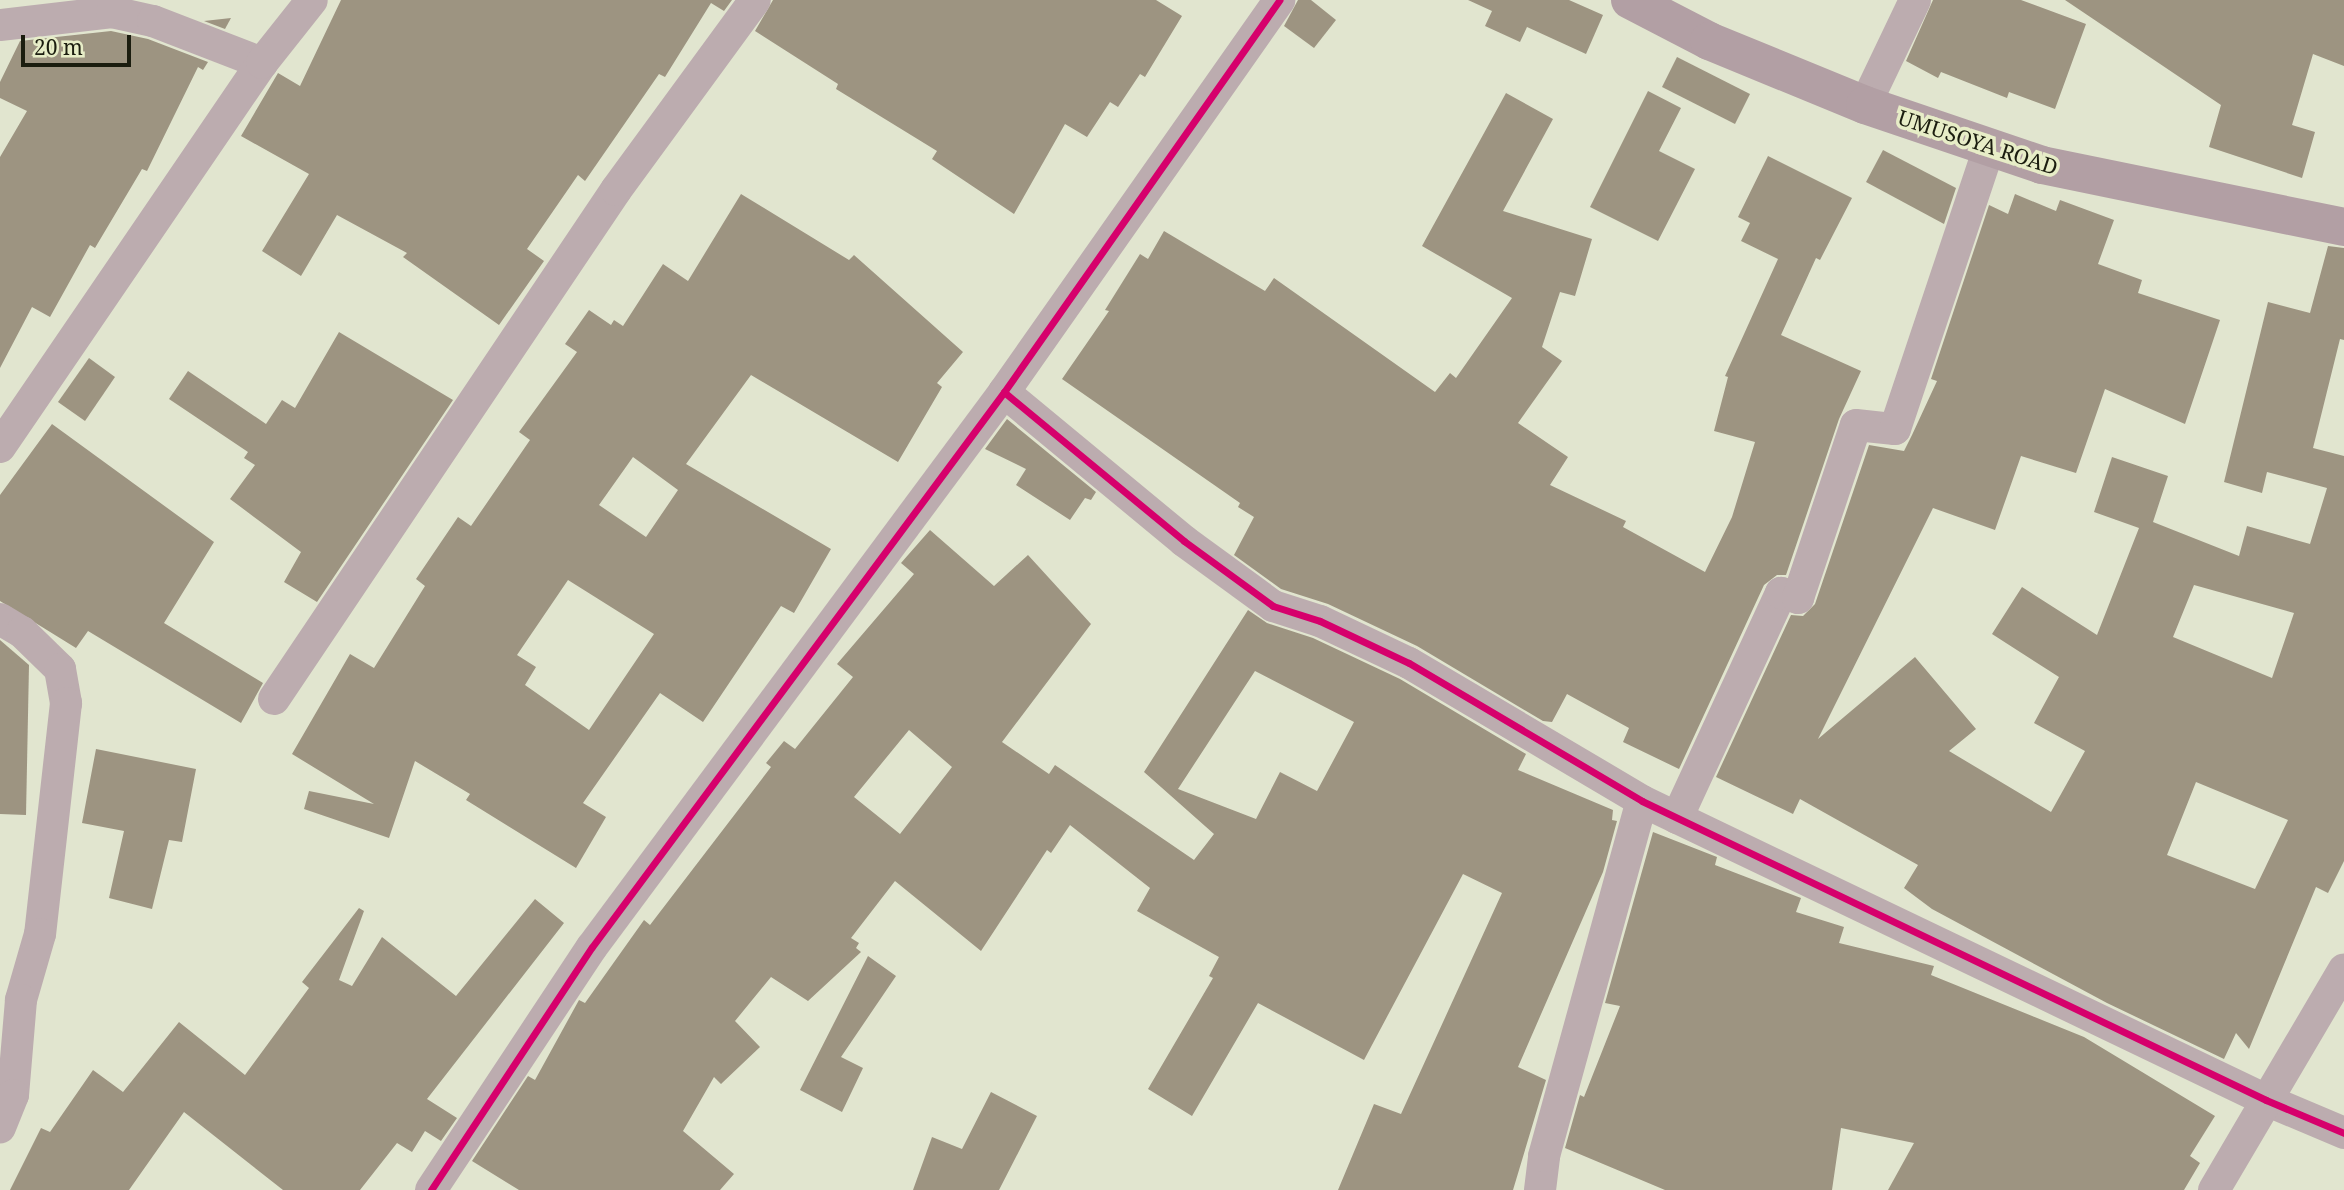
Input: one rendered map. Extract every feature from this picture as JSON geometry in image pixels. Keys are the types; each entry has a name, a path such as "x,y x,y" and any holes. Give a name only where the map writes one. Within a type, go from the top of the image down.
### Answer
{"main road":[{"name":"UMUSOYA ROAD","path":"1630,0 1709,41 1865,105 2042,166 2344,227"}],"street":[{"path":"0,447 262,63 312,0"},
{"path":"274,699 616,190 755,0"},
{"path":"431,1190 592,947 1004,392 1280,0"},
{"path":"1865,105 1914,0"},
{"path":"0,25 112,12 153,20 262,63"},
{"path":"1677,818 1781,593 1798,598 1856,425 1895,429 1989,148"},
{"path":"1004,392 1184,541 1273,606 1320,621 1409,663 1642,801 2266,1100 2344,1133"},
{"path":"0,619 22,632 60,669 66,704 40,934 21,1000 13,1095 0,1128"},
{"path":"1540,1190 1544,1156 1642,801"},
{"path":"2214,1190 2344,969"}],"building":[{"path":"341,0 732,0 724,11 711,3 665,77 659,74 585,181 578,175 527,249 544,261 499,325 403,257 407,253 337,215 301,276 262,251 309,174 241,136 278,73 300,86"},
{"path":"773,0 1156,0 1182,16 1145,77 1140,74 1118,107 1110,102 1087,137 1065,124 1014,214 932,159 937,151 836,89 838,84 755,31"},
{"path":"1298,0 1311,0 1336,20 1314,48 1284,26"},
{"path":"1468,0 1569,0 1603,15 1586,54 1527,27 1520,42 1485,26 1492,11"},
{"path":"1933,0 2021,0 2086,24 2055,109 2009,92 2007,98 1941,72 1938,78 1906,61"},
{"path":"2065,0 2344,0 2344,66 2313,54 2292,125 2315,132 2302,178 2209,147 2221,105"},
{"path":"231,18 225,29 204,21"},
{"path":"111,31 148,39 208,62 203,70 198,67 147,171 142,169 95,248 90,245 50,317 32,307 0,368 0,157 27,111 0,98 0,82 20,41"},
{"path":"1677,57 1750,94 1735,124 1662,87"},
{"path":"1648,91 1681,108 1659,151 1695,169 1658,241 1590,207"},
{"path":"1506,93 1553,119 1503,211 1592,239 1575,296 1560,292 1542,347 1562,361 1518,423 1568,457 1550,485 1626,521 1623,527 1705,572 1732,517 1755,442 1714,431 1728,377 1725,376 1778,259 1741,241 1750,223 1738,217 1768,156 1852,198 1820,260 1816,258 1781,335 1861,371 1839,419 1786,575 1777,575 1764,585 1679,769 1623,742 1629,728 1567,694 1552,722 1543,721 1417,646 1328,604 1281,589 1234,555 1254,517 1238,507 1240,503 1062,379 1109,311 1105,310 1140,254 1148,259 1164,231 1265,291 1274,278 1435,392 1450,373 1456,378 1512,298 1422,246"},
{"path":"1883,150 1956,188 1944,224 1866,182"},
{"path":"741,194 849,260 854,255 963,352 937,383 942,387 898,462 751,375 686,464 831,549 794,613 781,606 703,722 660,693 583,803 606,817 576,868 466,800 470,794 415,761 389,838 304,809 309,791 374,804 292,754 350,654 374,668 425,586 416,579 458,517 471,526 530,440 519,432 577,352 565,344 589,310 611,325 614,320 623,326 663,264 688,281","holes":["633,457 678,490 646,537 599,505","568,580 654,634 589,730 525,685 536,667 517,655"]},
{"path":"2015,194 2056,211 2060,200 2114,220 2098,264 2142,280 2138,293 2220,320 2185,424 2105,389 2076,473 2021,456 1995,530 1933,508 1818,739 1915,657 1976,729 1949,751 2051,812 2085,751 2034,723 2059,677 1992,634 2022,587 2097,635 2139,528 2094,512 2112,457 2168,476 2153,522 2239,556 2247,526 2310,544 2327,488 2267,472 2262,493 2224,482 2268,302 2310,313 2328,246 2344,248 2344,340 2340,339 2313,448 2344,456 2344,861 2328,893 2316,887 2249,1049 2236,1033 2224,1059 2107,1003 1932,909 1904,888 1918,865 1800,799 1793,814 1716,777 1791,615 1803,616 1815,604 1869,445 1904,451 1912,435 1937,381 1931,379 1989,205 2008,214","holes":["2194,585 2294,613 2272,678 2173,637","2196,782 2288,820 2255,889 2167,855"]},
{"path":"339,332 453,400 317,602 284,582 301,552 230,499 255,465 244,458 248,452 169,399 188,371 266,424 282,400 295,408"},
{"path":"89,358 115,377 85,421 58,402"},
{"path":"1007,419 1096,492 1091,500 1085,498 1070,520 1016,485 1026,469 985,449"},
{"path":"52,424 214,542 164,623 263,683 241,723 88,631 76,648 0,601 0,495"},
{"path":"930,530 994,586 1028,555 1091,624 1002,742 1049,774 1055,765 1194,860 1214,834 1144,772 1248,610 1267,623 1313,638 1400,679 1526,754 1518,770 1613,810 1612,820 1617,821 1603,872 1518,1067 1546,1080 1513,1190 1338,1190 1374,1104 1401,1114 1502,893 1463,874 1364,1060 1258,1003 1192,1116 1148,1089 1213,978 1209,976 1219,957 1137,911 1150,888 1070,825 1051,853 1047,850 981,951 895,881 851,938 859,943 856,948 861,952 808,1001 771,977 735,1021 760,1047 721,1084 714,1077 683,1131 734,1174 720,1190 519,1190 472,1161 528,1076 535,1080 579,1000 585,1003 644,920 650,925 771,767 766,763 784,741 795,749 853,677 837,664 914,574 901,563","holes":["1255,671 1354,722 1317,791 1280,772 1256,819 1178,789","909,730 952,767 900,834 854,797"]},
{"path":"0,640 29,665 26,815 0,814"},
{"path":"96,749 196,769 182,842 169,840 152,909 109,898 124,831 82,823"},
{"path":"1653,832 1717,857 1715,865 1801,898 1796,912 1844,927 1839,943 1934,966 1931,975 2084,1037 2215,1116 2190,1156 2200,1163 2184,1190 1888,1190 1914,1143 1841,1128 1832,1190 1665,1190 1565,1148 1580,1095 1584,1097 1620,1006 1605,1003"},
{"path":"535,899 564,923 427,1099 457,1118 441,1141 425,1131 412,1152 397,1143 360,1190 283,1190 184,1112 129,1190 10,1190 41,1128 50,1132 93,1070 123,1092 179,1022 245,1075 309,988 302,982 359,908 364,911 339,980 352,986 382,937 456,996"},
{"path":"868,956 896,976 841,1057 863,1068 842,1112 800,1090"},
{"path":"991,1092 1037,1116 999,1190 913,1190 932,1137 962,1149"}],"cycle path":[{"path":"431,1190 592,947 1004,392 1280,0"},
{"path":"1004,392 1184,541 1273,606 1320,621 1409,663 1642,801 2266,1100 2344,1133"}]}
